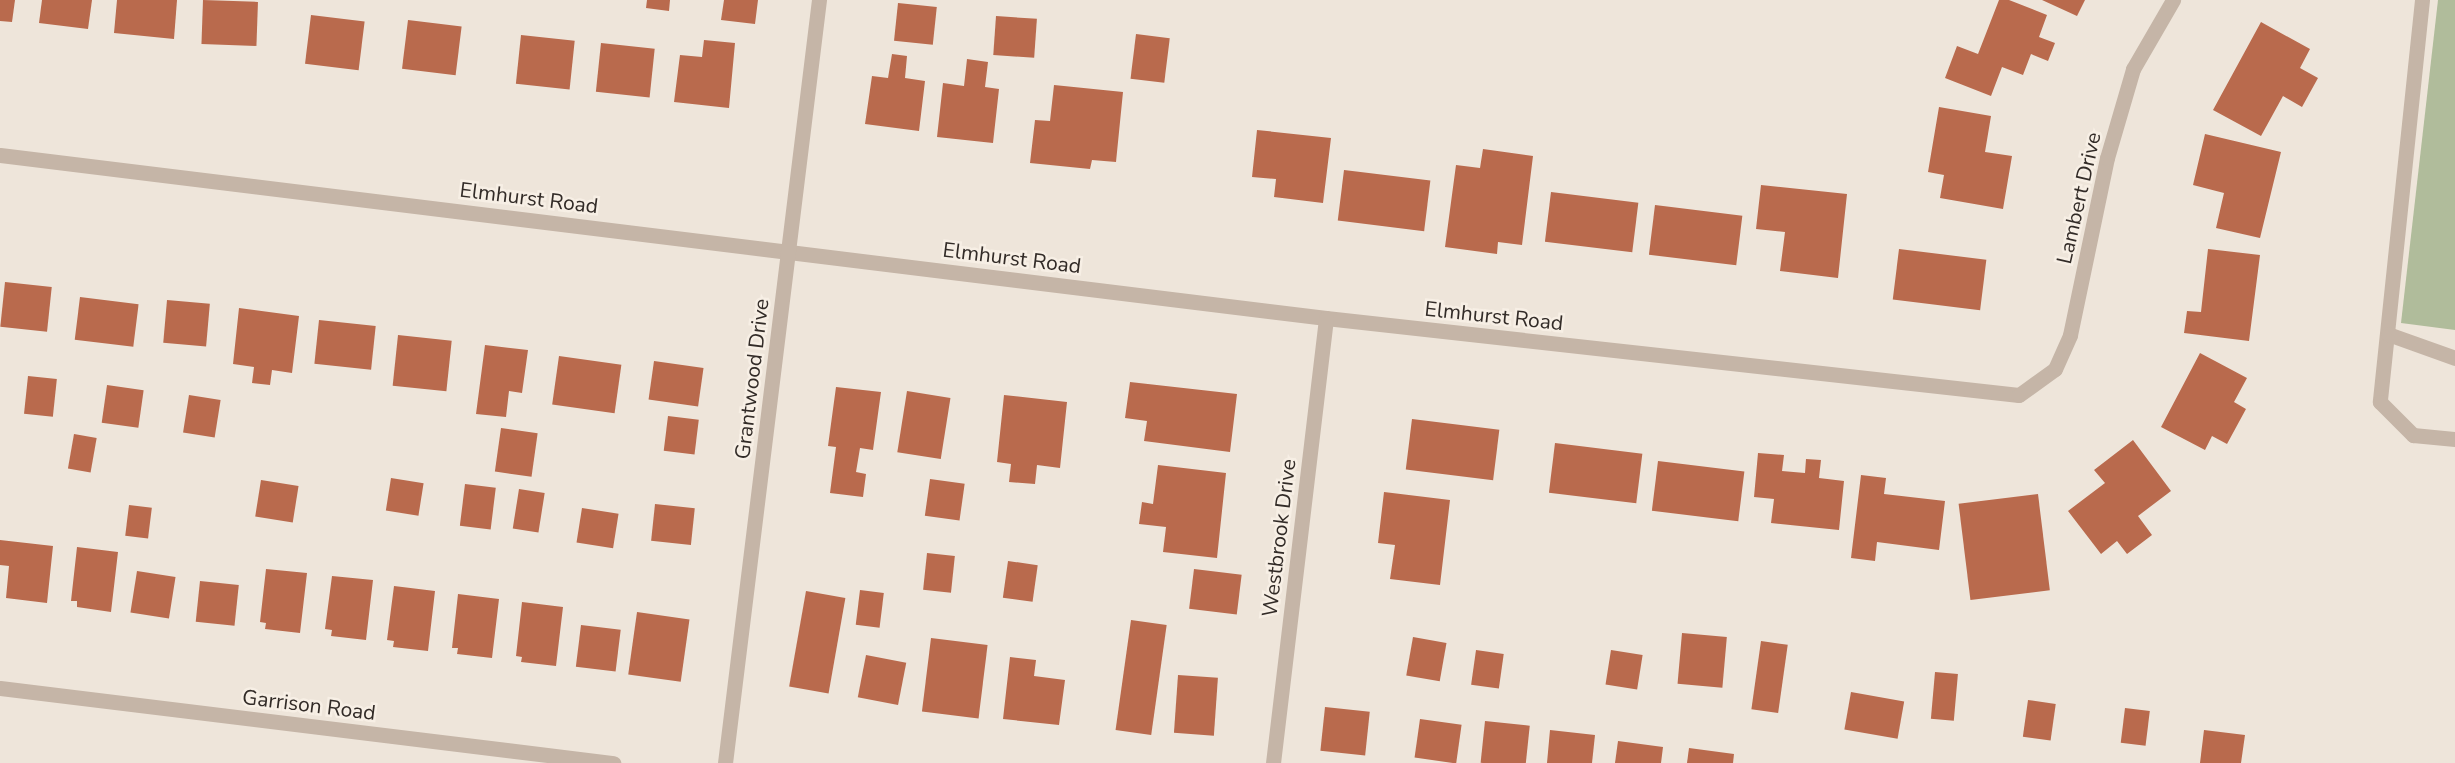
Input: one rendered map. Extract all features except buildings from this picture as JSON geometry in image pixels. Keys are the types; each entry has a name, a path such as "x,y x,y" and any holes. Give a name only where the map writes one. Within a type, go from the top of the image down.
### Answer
{"street":[{"name":"Grantwood Drive","path":"725,763 819,0"},
{"name":"Lambert Drive","path":"2019,395 2055,369 2070,335 2108,158 2133,69 2173,0"},
{"path":"2422,0 2380,402 2414,435 2455,439"},
{"name":"Elmhurst Road","path":"0,155 1326,318 2019,395"},
{"name":"Westbrook Drive","path":"1273,763 1326,318"},
{"path":"2388,334 2455,358"},
{"name":"Garrison Road","path":"0,688 613,763"}],"green space":[{"path":"2438,0 2455,0 2455,330 2401,323"}]}
